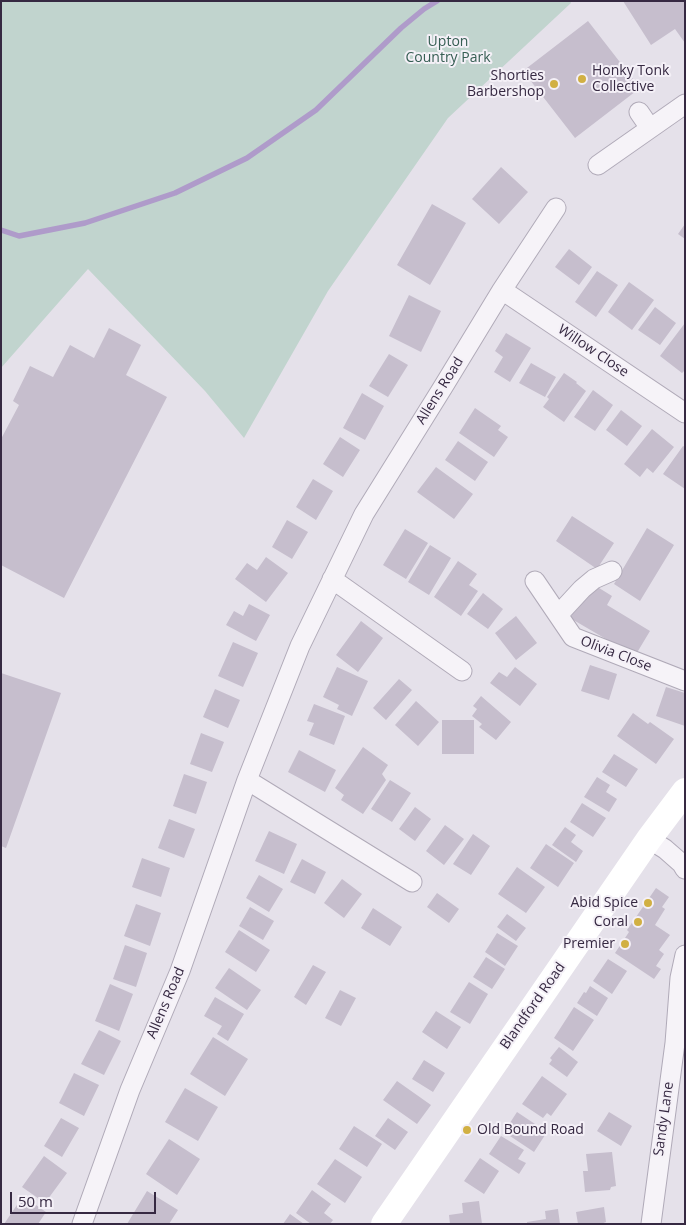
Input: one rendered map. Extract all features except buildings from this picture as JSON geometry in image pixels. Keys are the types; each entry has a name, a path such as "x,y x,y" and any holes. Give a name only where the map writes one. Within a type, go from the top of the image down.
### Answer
{"main road":[{"name":"Blandford Road","path":"384,1224 649,839 685,790"}],"street":[{"path":"598,165 685,104"},
{"path":"639,112 650,128"},
{"name":"Allens Road","path":"82,1224 130,1090 180,971 247,780 300,646 364,514 502,290 556,208"},
{"name":"Willow Close","path":"502,290 685,413"},
{"path":"558,615 582,588 594,578 612,570"},
{"path":"332,579 462,671"},
{"name":"Olivia Close","path":"535,581 572,637 685,681"},
{"path":"247,780 412,882"},
{"path":"649,839 665,849 685,869"},
{"name":"Sandy Lane","path":"651,1224 675,1043 680,978 685,955"}],"green space":[{"name":"Upton Country Park","path":"1,1 570,1 571,3 448,118 328,291 244,438 205,391 88,269 1,368"}],"waterway":[{"path":"1,230 19,236 85,223 175,193 247,158 316,110 401,28 437,1"}],"place":[{"name":"Honky Tonk Collective","path":"582,79"},
{"name":"Shorties Barbershop","path":"554,84"},
{"name":"Abid Spice","path":"648,903"},
{"name":"Coral","path":"638,922"},
{"name":"Premier","path":"625,944"},
{"name":"Old Bound Road","path":"467,1130"}]}
